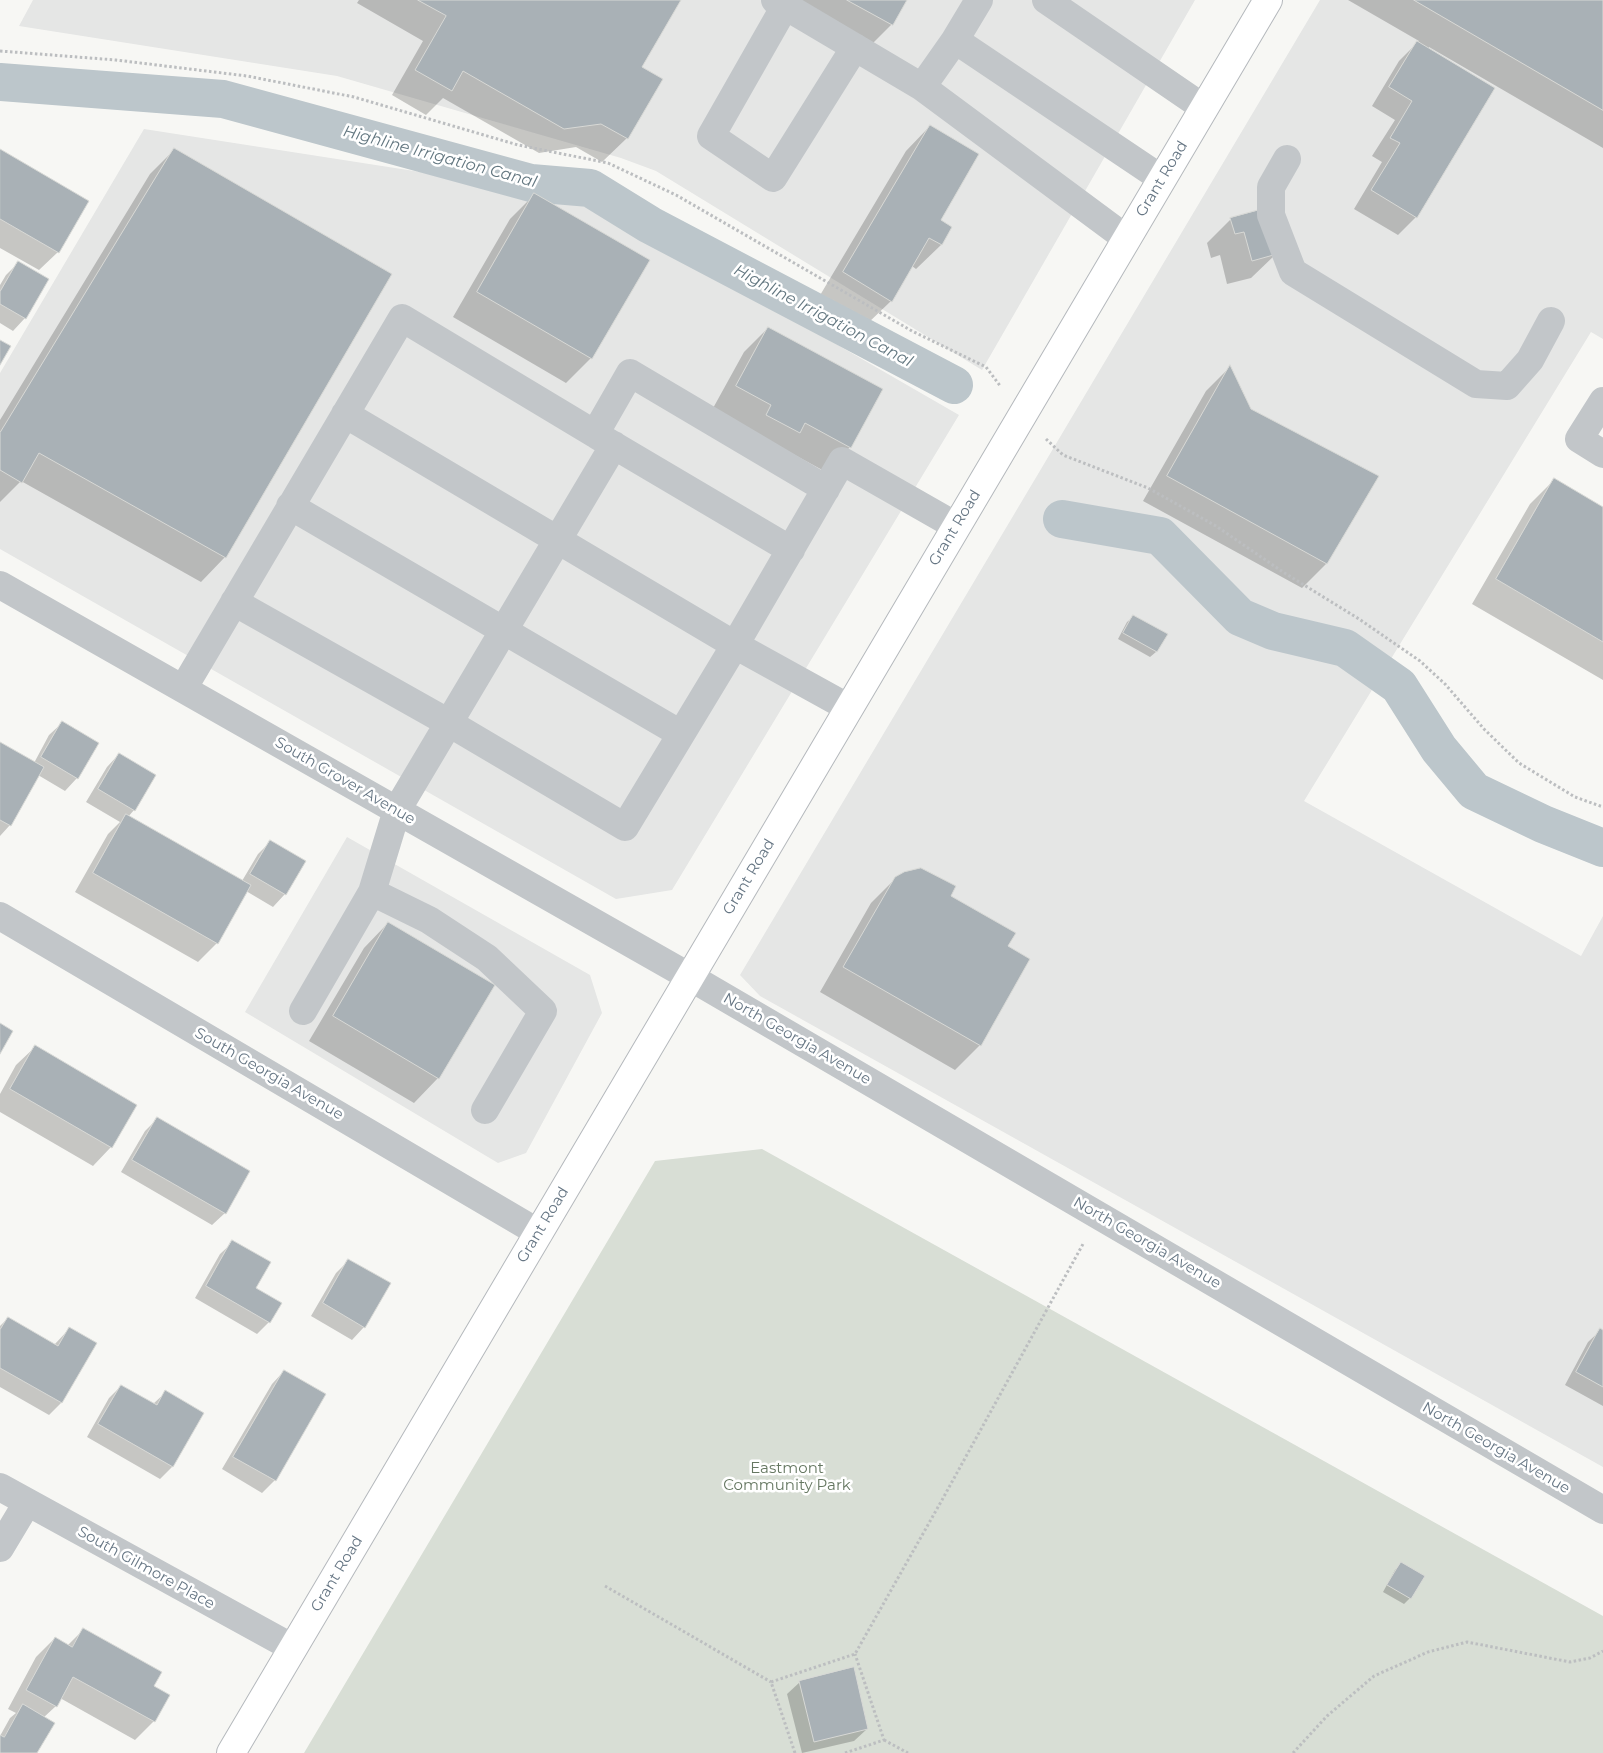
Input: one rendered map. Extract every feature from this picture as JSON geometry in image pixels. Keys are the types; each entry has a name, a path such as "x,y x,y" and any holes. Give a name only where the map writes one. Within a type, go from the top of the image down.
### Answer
{"main road":[{"name":"Grant Road","path":"230,1753 1268,0"}],"street":[{"path":"922,87 955,40 979,0"},
{"path":"1046,0 1204,108"},
{"path":"854,47 773,178 711,136 780,3 922,87 1127,239"},
{"path":"955,40 1162,179"},
{"path":"1286,159 1271,187 1271,215 1293,272 1476,384 1507,386 1530,360 1551,321"},
{"path":"183,689 402,318 791,550"},
{"path":"303,1011 372,892 397,810 558,540 604,440 630,373 826,489"},
{"path":"1603,401 1579,439 1603,454"},
{"path":"345,414 735,645 849,708"},
{"path":"234,602 449,723 625,827 735,645 842,461 956,526"},
{"path":"290,506 681,734"},
{"name":"South Grover Avenue","path":"0,585 690,977"},
{"path":"372,892 429,920 487,958 543,1010 485,1110"},
{"name":"South Georgia Avenue","path":"0,916 539,1233"},
{"name":"North Georgia Avenue","path":"690,977 1603,1510"},
{"name":"South Gilmore Place","path":"0,1487 293,1648"},
{"path":"0,1548 27,1503"}],"path":[{"path":"0,51 116,60 247,76 354,97 518,145 608,163 676,195 912,331 986,366 1022,415 1063,455 1156,493 1216,526 1283,572 1359,619 1420,661 1445,684 1484,729 1519,763 1575,797 1603,807"},
{"path":"771,1682 855,1654 1099,1216"},
{"path":"605,1586 771,1682 795,1753"},
{"path":"1293,1753 1327,1716 1374,1676 1428,1652 1467,1642 1570,1662 1590,1658 1603,1651"},
{"path":"855,1654 884,1740 908,1753"},
{"path":"845,1753 884,1740"}],"shaded area":[{"path":"33,0 1195,0 982,370 656,171 621,158 337,76 19,26"},
{"path":"1320,0 1603,0 1603,339 1591,332 1304,801 1581,956 1603,916 1603,1467 760,996 740,975"},
{"path":"144,129 485,182 588,201 959,415 672,890 616,899 0,549 0,373"},
{"path":"347,837 590,975 602,1013 526,1153 498,1163 245,1012"}],"green space":[{"name":"Eastmont Community Park","path":"762,1149 1603,1616 1603,1753 304,1753 655,1161"}],"building":[{"path":"418,0 681,0 642,67 663,79 628,139 601,124 564,129 463,71 452,91 415,70 446,16"},
{"path":"847,0 907,0 893,25"},
{"path":"1414,0 1603,0 1603,110"},
{"path":"1417,41 1495,88 1417,218 1371,190 1400,143 1390,138 1412,101 1389,87"},
{"path":"930,125 979,154 941,220 952,227 942,245 929,238 892,302 843,272"},
{"path":"174,148 392,274 226,558 39,453 22,483 0,470 0,433"},
{"path":"0,149 89,201 59,253 0,219"},
{"path":"534,193 650,260 592,359 477,292"},
{"path":"1274,206 1277,254 1252,261 1244,232 1235,234 1230,218"},
{"path":"18,261 49,279 26,319 0,304 0,292"},
{"path":"768,327 883,389 851,448 805,423 800,433 766,415 771,405 736,386"},
{"path":"0,340 11,346 0,365"},
{"path":"1230,365 1251,409 1379,476 1327,564 1167,476"},
{"path":"1554,478 1603,507 1603,642 1496,579"},
{"path":"1133,615 1168,634 1157,652 1123,633"},
{"path":"62,721 99,743 78,779 41,757"},
{"path":"0,742 44,767 11,826 0,820"},
{"path":"119,753 156,775 135,811 98,789"},
{"path":"126,814 251,885 218,944 93,873"},
{"path":"270,840 306,861 286,895 250,874"},
{"path":"921,868 956,886 951,896 1016,933 1008,946 1030,959 981,1046 843,967 895,877 904,872"},
{"path":"388,922 495,985 439,1079 333,1016"},
{"path":"0,1023 13,1031 0,1054"},
{"path":"35,1045 137,1105 112,1148 10,1089"},
{"path":"157,1117 250,1171 226,1214 132,1160"},
{"path":"232,1240 271,1262 256,1288 282,1303 270,1323 206,1286"},
{"path":"348,1259 391,1283 365,1328 323,1303"},
{"path":"8,1317 58,1346 69,1327 97,1343 62,1403 0,1368 0,1330"},
{"path":"1600,1328 1603,1330 1603,1387 1576,1372"},
{"path":"284,1370 326,1394 276,1481 233,1457"},
{"path":"121,1385 157,1405 165,1390 204,1413 173,1467 98,1424"},
{"path":"1401,1562 1425,1576 1411,1599 1387,1585"},
{"path":"83,1628 162,1672 154,1686 170,1695 155,1722 73,1677 57,1707 26,1690 55,1637 72,1647"},
{"path":"854,1667 868,1729 814,1742 799,1681"},
{"path":"23,1704 55,1723 37,1753 0,1753 0,1735 4,1737"}],"waterway":[{"name":"Highline Irrigation Canal","path":"0,82 223,99 531,183 590,188 650,225 954,385"},
{"name":"Highline Irrigation Canal","path":"1062,519 1160,536 1240,617 1273,631 1345,648 1399,686 1439,749 1474,791 1543,824 1603,848"}]}
